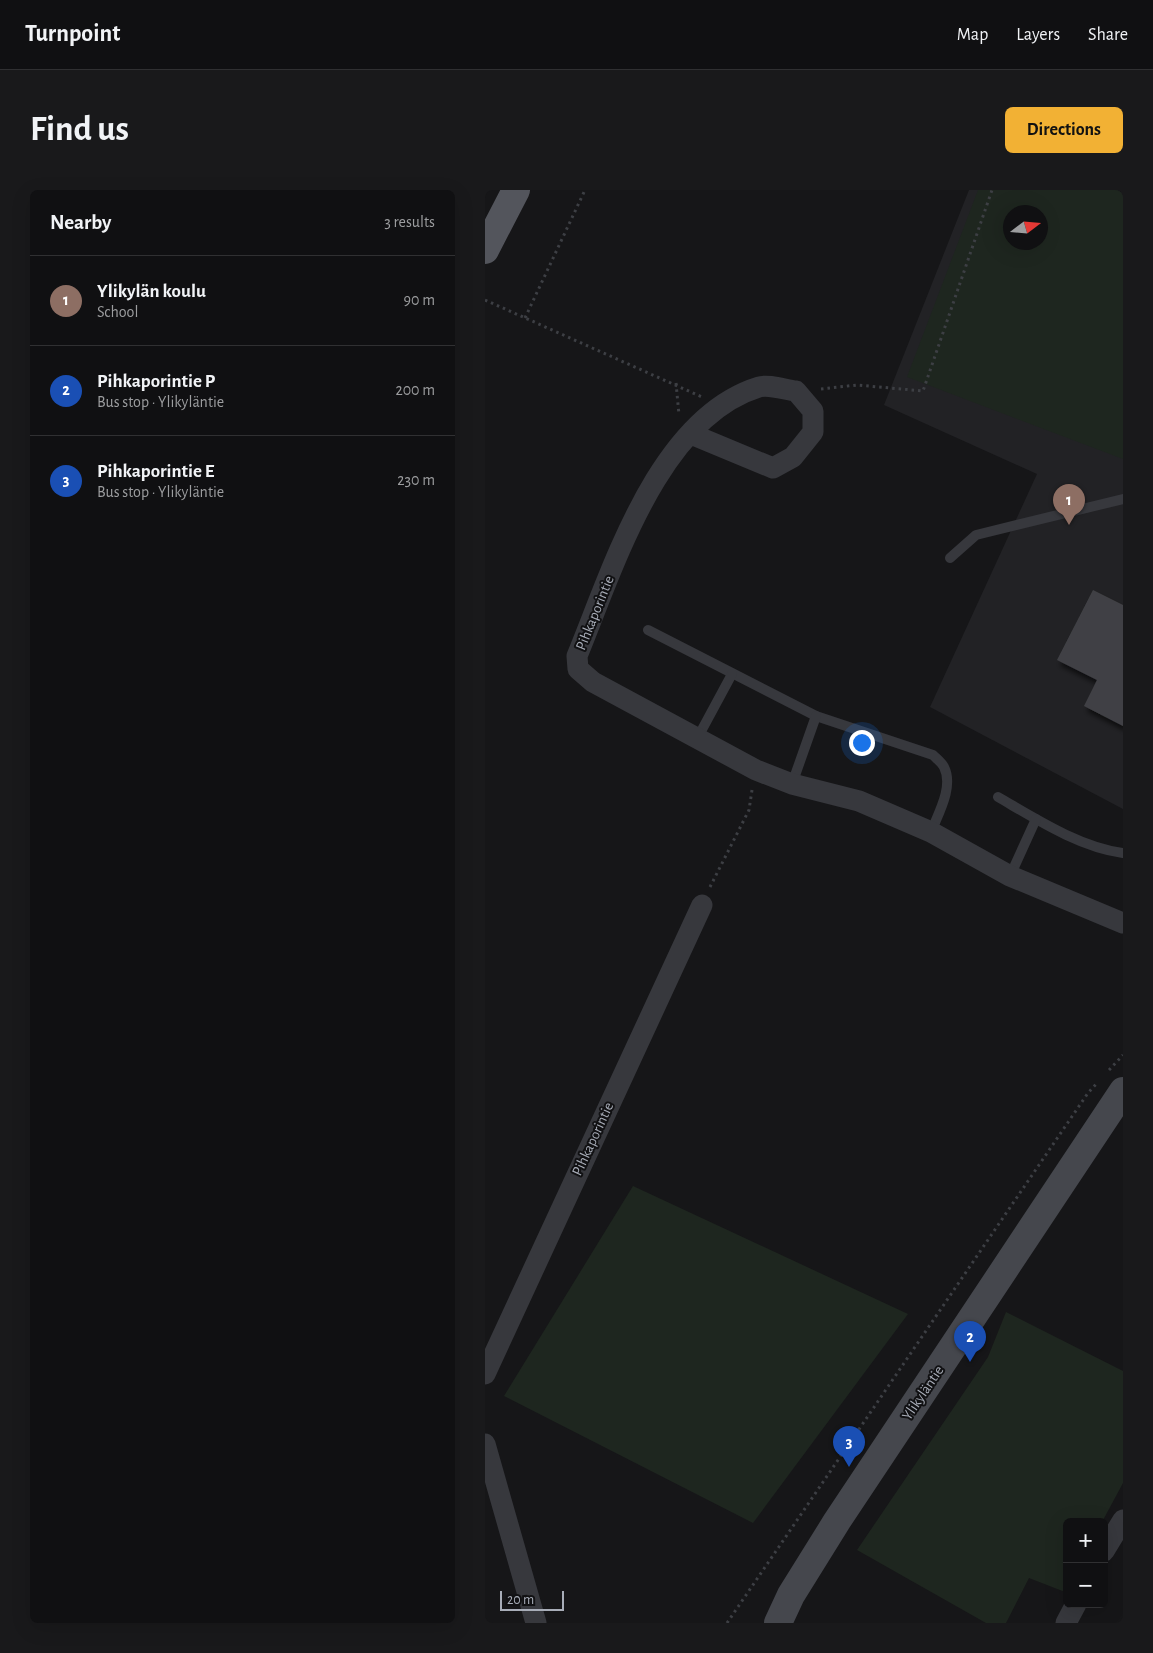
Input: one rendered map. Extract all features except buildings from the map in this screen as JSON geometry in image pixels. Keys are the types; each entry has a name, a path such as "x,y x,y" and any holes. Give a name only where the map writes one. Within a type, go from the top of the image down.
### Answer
{"main road":[{"path":"485,250 515,190"},
{"name":"Ylikyläntie","path":"778,1623 791,1595 1109,1082"}],"street":[{"name":"Pihkaporintie","path":"796,391 760,387 720,406 673,451 634,517 577,656 578,669 593,682 756,770 792,784 859,801 931,832 1010,876 1123,923"},
{"path":"689,436 773,468 793,457 813,432 813,411 796,391"},
{"name":"Pihkaporintie","path":"485,1374 702,905"},
{"path":"485,1444 536,1623"},
{"path":"1108,1544 1123,1520"},
{"path":"1066,1623 1074,1608"}],"lane":[{"path":"950,558 976,535 1123,499"},
{"path":"648,630 816,716 933,755 944,768 947,783 945,797 931,832"},
{"path":"698,737 732,674"},
{"path":"792,784 816,716"},
{"path":"998,797 1036,819 1103,850 1123,853"},
{"path":"1010,876 1036,819"}],"path":[{"path":"525,318 585,190"},
{"path":"796,391 857,386 923,391 992,190"},
{"path":"485,300 676,383 720,406"},
{"path":"676,383 679,422 689,436"},
{"path":"702,905 749,810 756,770"},
{"path":"727,1623 1088,1093 1109,1082 1123,1055"}],"shaded area":[{"path":"969,190 1123,190 1123,809 930,707 1037,474 884,405"},
{"path":"978,190 1123,190 1123,459 907,377"},
{"path":"633,1186 908,1314 753,1523 504,1396"},
{"path":"1006,1312 1123,1371 1123,1483 1104,1518 1063,1518 1063,1591 1029,1578 1006,1623 986,1623 857,1550 988,1357"}],"place":[{"name":"Ylikylän koulu","path":"1069,525"},
{"name":"Pihkaporintie P","path":"970,1362"},
{"name":"Pihkaporintie E","path":"849,1467"}]}
